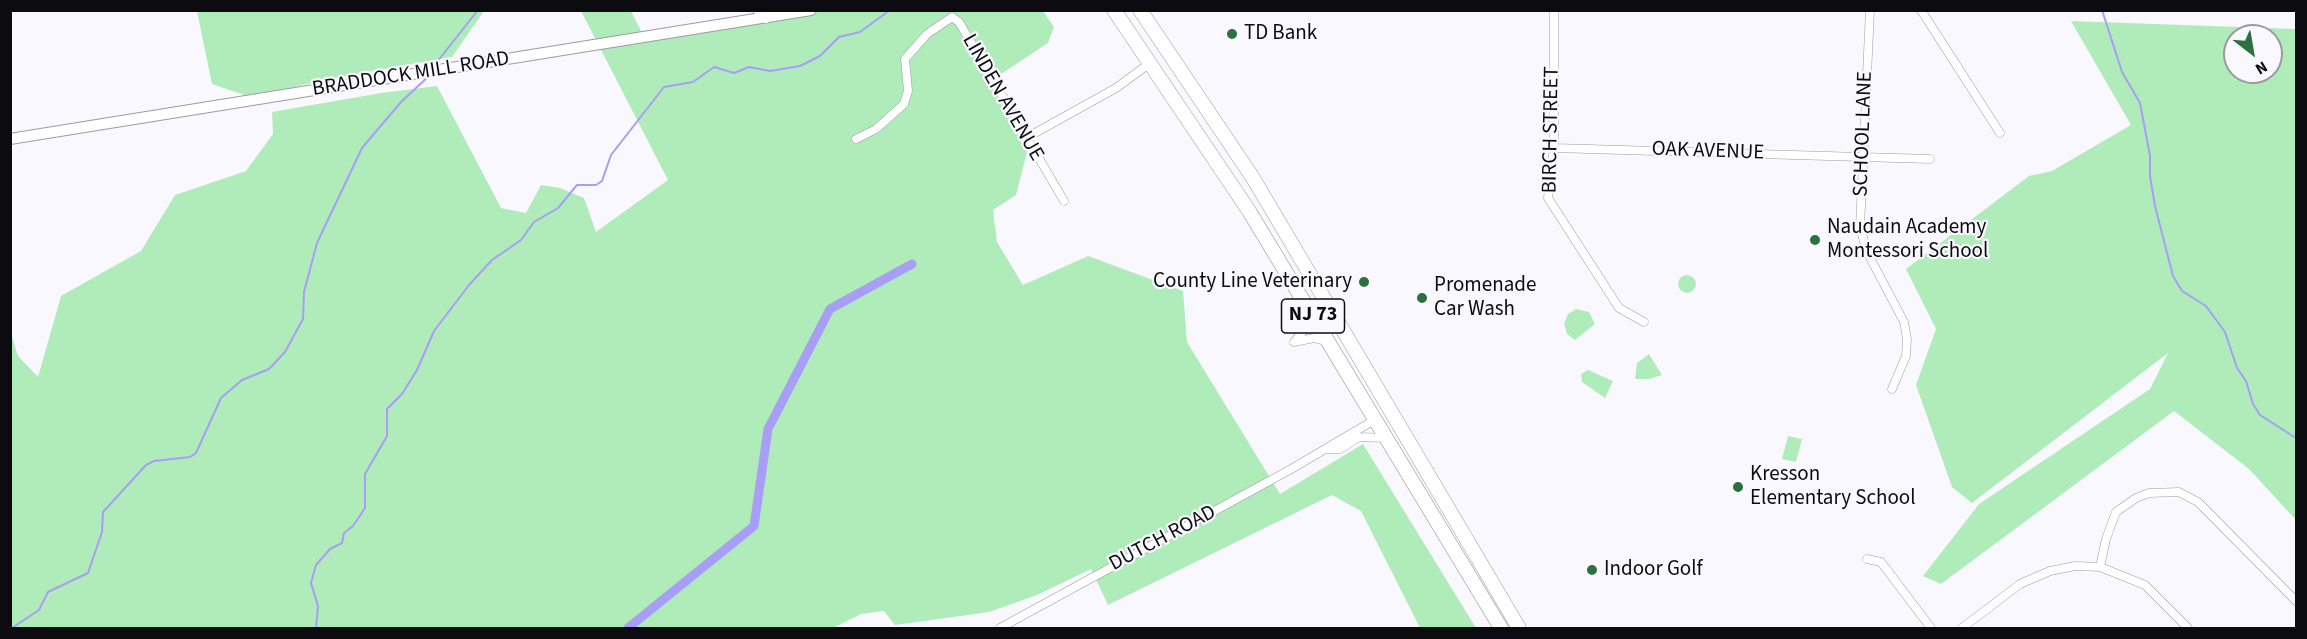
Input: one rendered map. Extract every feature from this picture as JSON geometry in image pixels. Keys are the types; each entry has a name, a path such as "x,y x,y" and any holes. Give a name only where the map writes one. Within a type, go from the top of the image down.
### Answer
{"highway":[{"name":"NJ 73","path":"1114,10 1249,212 1501,628"},
{"name":"NJ 73","path":"1140,10 1253,178 1518,628"},
{"path":"1376,419 1390,424 1403,445 1413,450"}],"street":[{"path":"757,10 766,19"},
{"name":"BRADDOCK MILL ROAD","path":"10,139 811,10"},
{"path":"1150,10 1155,32"},
{"name":"BIRCH STREET","path":"1554,10 1554,148 1548,198 1619,308 1644,322"},
{"name":"SCHOOL LANE","path":"1870,10 1863,157 1862,241 1904,322 1907,339 1903,366 1892,389"},
{"path":"1921,10 2000,133"},
{"name":"LINDEN AVENUE","path":"856,139 876,129 904,104 908,91 905,59 927,34 941,22 952,17 959,22 1064,201"},
{"path":"1026,138 1116,88 1150,63"},
{"name":"OAK AVENUE","path":"1554,148 1930,159"},
{"path":"1311,312 1304,330 1294,342 1314,338 1328,341"},
{"name":"DUTCH ROAD","path":"1000,628 1327,449 1376,419"},
{"name":"DUTCH ROAD","path":"1327,449 1340,448 1359,437 1387,438"},
{"path":"2100,567 2116,512 2136,498 2150,493 2179,492 2198,502 2296,601"},
{"path":"1867,560 1881,562 1931,628"},
{"path":"1962,628 2020,584 2050,571 2075,566 2100,567 2145,585 2188,628"}],"green space":[{"path":"197,11 484,11 452,57 329,79 250,97 212,84"},
{"path":"581,11 631,11 645,39 776,18 774,11 1043,11 1054,27 1048,43 989,82 1027,152 1016,195 993,210 997,242 1023,285 1088,256 1183,291 1187,342 1280,494 1363,444 1476,628 1420,628 1361,511 1332,495 1108,605 1091,569 1037,595 989,612 895,625 884,611 861,614 833,628 11,628 10,330 18,356 38,377 61,296 141,251 175,195 246,171 273,134 272,112 381,93 437,86 501,208 526,213 541,185 560,188 584,198 596,232 668,180"},
{"path":"2071,21 2223,26 2223,84 2283,84 2283,29 2296,29 2296,520 2249,469 2174,411 1941,584 1923,576 1979,504 2150,389 2168,353 1972,503 1952,487 1916,385 1936,329 1906,269 2029,176 2052,171 2131,125"},
{"path":"1687,275 1695,280 1696,284 1691,292 1687,293 1679,288 1678,284 1683,276"},
{"path":"1576,309 1589,312 1595,324 1575,340 1567,334 1564,324 1568,314"},
{"path":"1649,354 1662,375 1649,379 1635,379 1637,363"},
{"path":"1588,370 1613,381 1605,398 1582,382 1581,374"},
{"path":"1788,436 1802,439 1796,462 1782,459"}],"waterway":[{"path":"433,67 478,10"},
{"path":"316,628 318,606 311,583 316,565 330,549 342,543 344,533 353,526 365,508 365,474 387,436 387,409 402,394 417,370 434,331 469,285 492,260 521,240 534,222 558,208 577,185 596,185 602,181 611,155 664,87 693,82 714,67 734,73 749,67 770,71 800,66 820,56 839,37 860,32 890,10"},
{"path":"2102,10 2122,72 2140,103 2150,156 2150,176 2155,206 2173,276 2182,291 2206,306 2225,332 2237,368 2246,381 2253,404 2260,415 2296,438"},
{"path":"12,628 39,610 48,592 88,573 102,532 103,512 146,465 154,461 190,457 196,453 221,398 242,380 269,369 285,352 303,319 304,292 317,243 362,148 401,102 429,76"},
{"path":"628,628 754,526 768,429 830,309 912,264"}],"place":[{"name":"TD Bank","path":"1232,34"},
{"name":"Naudain Academy Montessori School","path":"1815,240"},
{"name":"County Line Veterinary","path":"1364,282"},
{"name":"Promenade Car Wash","path":"1422,298"},
{"name":"Kresson Elementary School","path":"1738,487"},
{"name":"Indoor Golf","path":"1592,570"}]}
